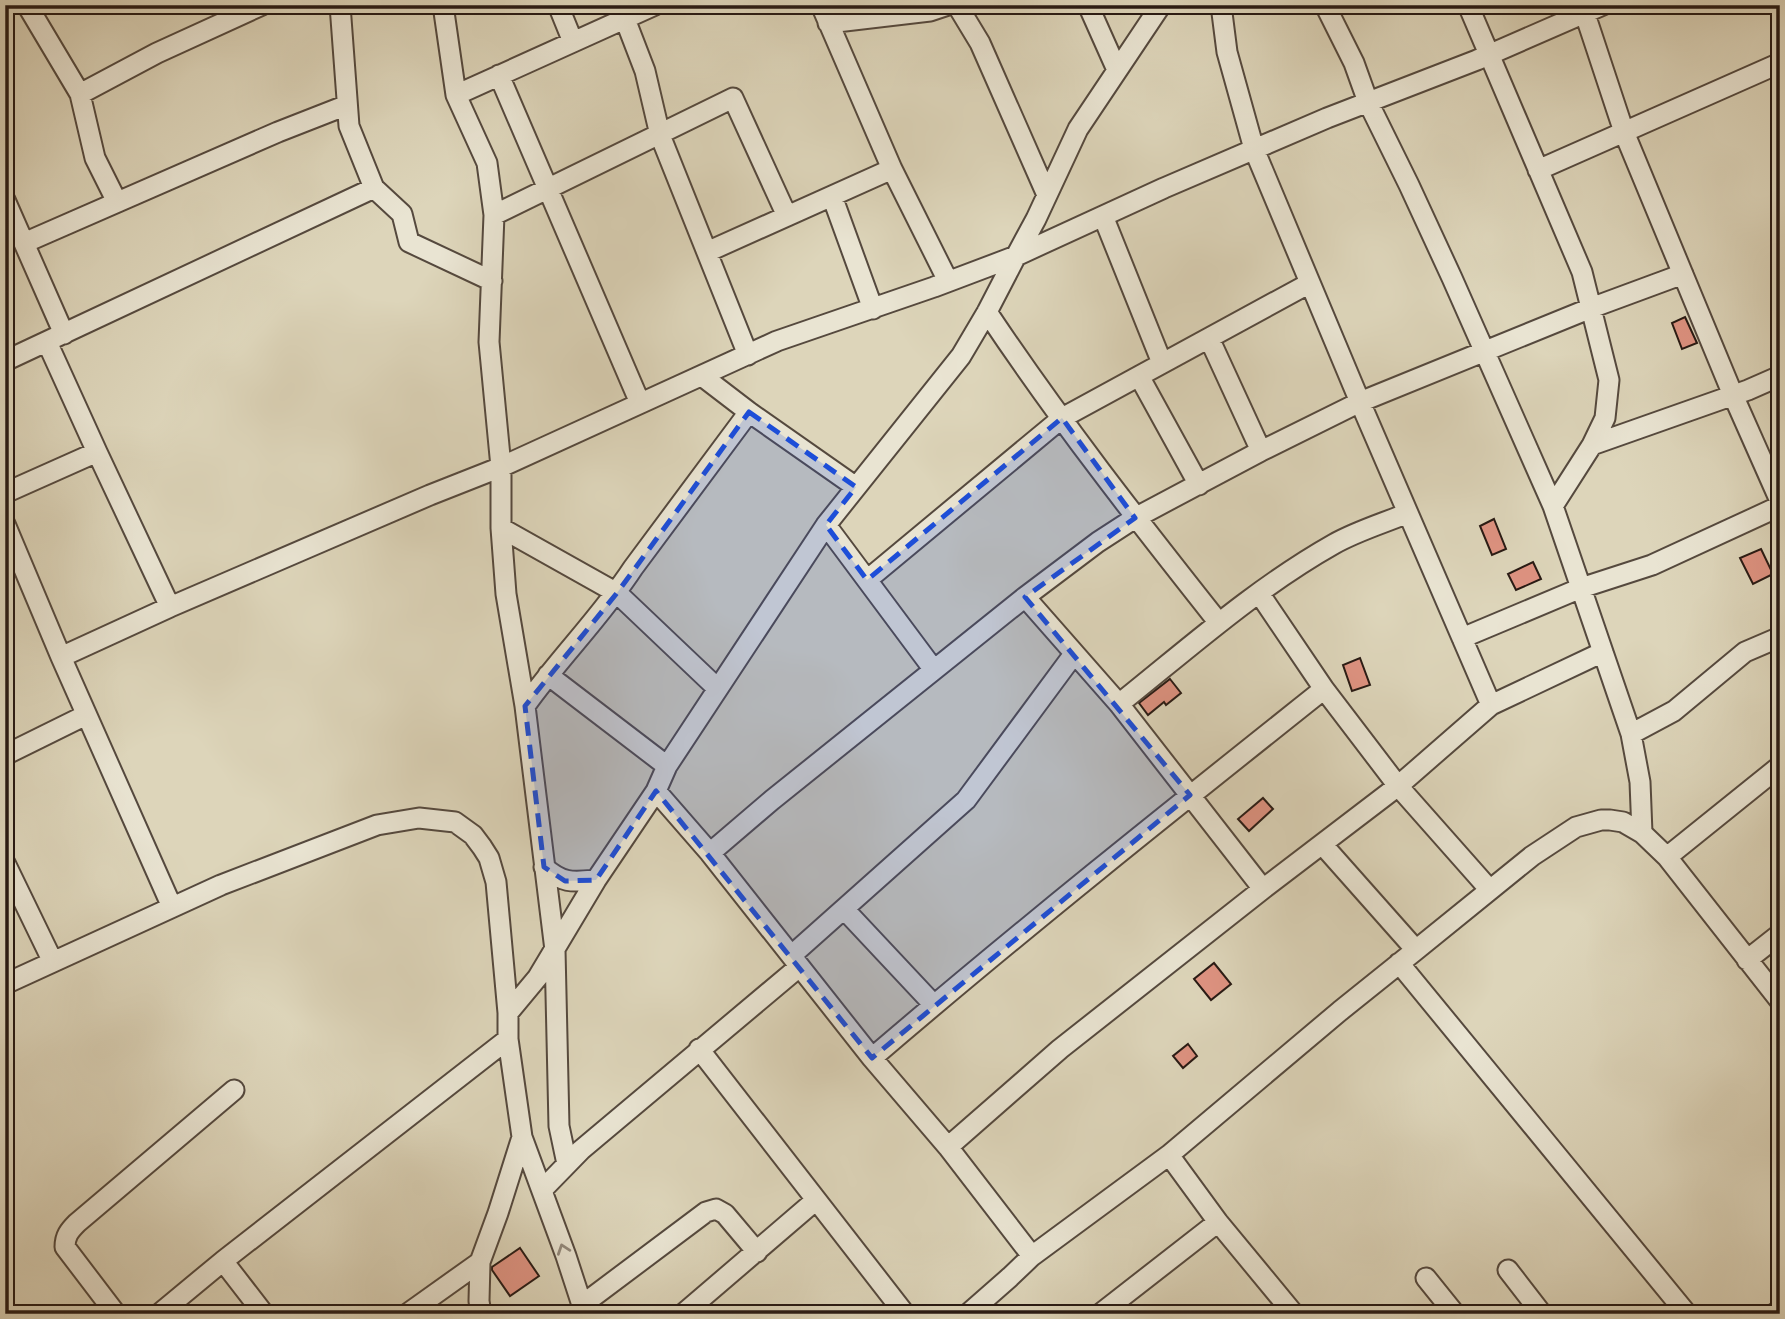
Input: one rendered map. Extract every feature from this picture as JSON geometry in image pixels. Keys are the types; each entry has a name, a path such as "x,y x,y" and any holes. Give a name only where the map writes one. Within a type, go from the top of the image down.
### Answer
{"street":[{"path":"27,5 80,94 95,158 117,202"},
{"path":"80,94 157,53 262,5"},
{"path":"340,5 349,126 374,188 402,214 409,242 492,281"},
{"path":"443,5 456,95 487,163 494,215 489,342 501,467 501,528 506,594 524,706 555,950 559,1126 567,1164"},
{"path":"558,5 573,42"},
{"path":"456,95 655,5"},
{"path":"948,5 930,11 905,9 824,14 892,169 948,281"},
{"path":"957,5 980,43 1047,195"},
{"path":"1088,5 1117,70"},
{"path":"508,1013 538,977 596,880 656,791 667,765 826,525 961,356 987,313 1036,219 1078,129 1161,5"},
{"path":"1222,5 1227,52 1254,149 1491,705"},
{"path":"1325,5 1354,63 1368,102 1409,185 1553,506 1631,734 1640,782 1642,833"},
{"path":"1468,5 1582,272 1609,380 1605,418 1553,506"},
{"path":"61,657 170,607 501,467 777,341 1016,256 1254,149 1603,5"},
{"path":"1462,638 1581,588 1652,565 1780,504 1624,132 1585,14"},
{"path":"625,19 645,71 660,135 748,355"},
{"path":"1538,170 1780,62"},
{"path":"499,75 640,403"},
{"path":"494,215 733,98 787,216"},
{"path":"24,243 278,132 347,105"},
{"path":"707,252 892,169"},
{"path":"5,361 374,188"},
{"path":"832,196 873,309"},
{"path":"7,207 24,243 97,452 170,607"},
{"path":"1103,216 1162,363"},
{"path":"710,853 1025,597 1135,518 1360,402 1591,308 1683,274"},
{"path":"867,580 1062,418 1310,283"},
{"path":"987,313 1024,368 1135,518 1219,623"},
{"path":"1209,338 1261,451"},
{"path":"702,376 856,487"},
{"path":"1139,376 1199,485"},
{"path":"1592,444 1780,376"},
{"path":"524,706 617,593 749,412"},
{"path":"5,493 97,452"},
{"path":"1119,704 1219,623 1293,569 1336,542 1408,513"},
{"path":"5,524 172,907"},
{"path":"826,525 934,670"},
{"path":"501,528 617,593 717,688"},
{"path":"1259,593 1324,689 1398,786 1490,890"},
{"path":"1025,597 1119,704 1263,889"},
{"path":"1631,734 1674,710 1745,652 1780,637"},
{"path":"948,1147 1060,1049 1398,786 1491,705 1602,652"},
{"path":"542,1189 582,1150 796,961 844,909 966,800 1074,654"},
{"path":"548,675 667,765"},
{"path":"872,1058 1190,795 1324,689"},
{"path":"5,755 86,715"},
{"path":"1668,857 1780,766"},
{"path":"656,791 710,853 872,1058 948,1147 1032,1256"},
{"path":"5,984 221,885 377,825 419,818 455,822 482,847 489,858 496,882 508,1039 522,1137 583,1309 705,1212 716,1209 725,1214 757,1252"},
{"path":"968,1314 1032,1256 1169,1155 1399,963 1532,856 1576,827 1610,820 1623,822 1642,833 1668,857 1780,1001"},
{"path":"1322,844 1416,950"},
{"path":"5,863 53,962"},
{"path":"544,867 555,877 565,881 596,880"},
{"path":"844,909 934,1005"},
{"path":"1747,960 1780,934"},
{"path":"1399,963 1687,1314"},
{"path":"159,1314 508,1039"},
{"path":"699,1049 905,1314"},
{"path":"116,1314 65,1247 68,1232 234,1090"},
{"path":"481,1314 480,1262 522,1137"},
{"path":"1169,1155 1218,1222 1294,1314"},
{"path":"683,1314 816,1200"},
{"path":"1100,1314 1218,1222"},
{"path":"223,1261 264,1314"},
{"path":"407,1314 480,1262"},
{"path":"1508,1270 1542,1314"},
{"path":"1426,1278 1455,1314"},
{"path":"1774,1314 1780,1310"}],"highlighted area":[{"path":"749,412 856,487 826,525 867,580 1062,418 1135,518 1025,597 1190,795 872,1058 656,791 596,880 565,881 544,867 525,706 617,593"}],"building":[{"path":"1685,317 1697,343 1682,349 1672,323"},
{"path":"1494,519 1506,549 1492,555 1480,526"},
{"path":"1761,549 1773,574 1753,584 1740,558"},
{"path":"1533,562 1541,579 1516,590 1508,574"},
{"path":"1360,658 1370,685 1352,691 1343,665"},
{"path":"1170,679 1181,693 1148,715 1139,703"},
{"path":"1263,798 1273,809 1249,831 1238,819"},
{"path":"1214,963 1231,984 1211,1000 1194,979"},
{"path":"1188,1044 1197,1056 1183,1068 1173,1056"},
{"path":"520,1248 539,1276 510,1296 492,1267"}]}
